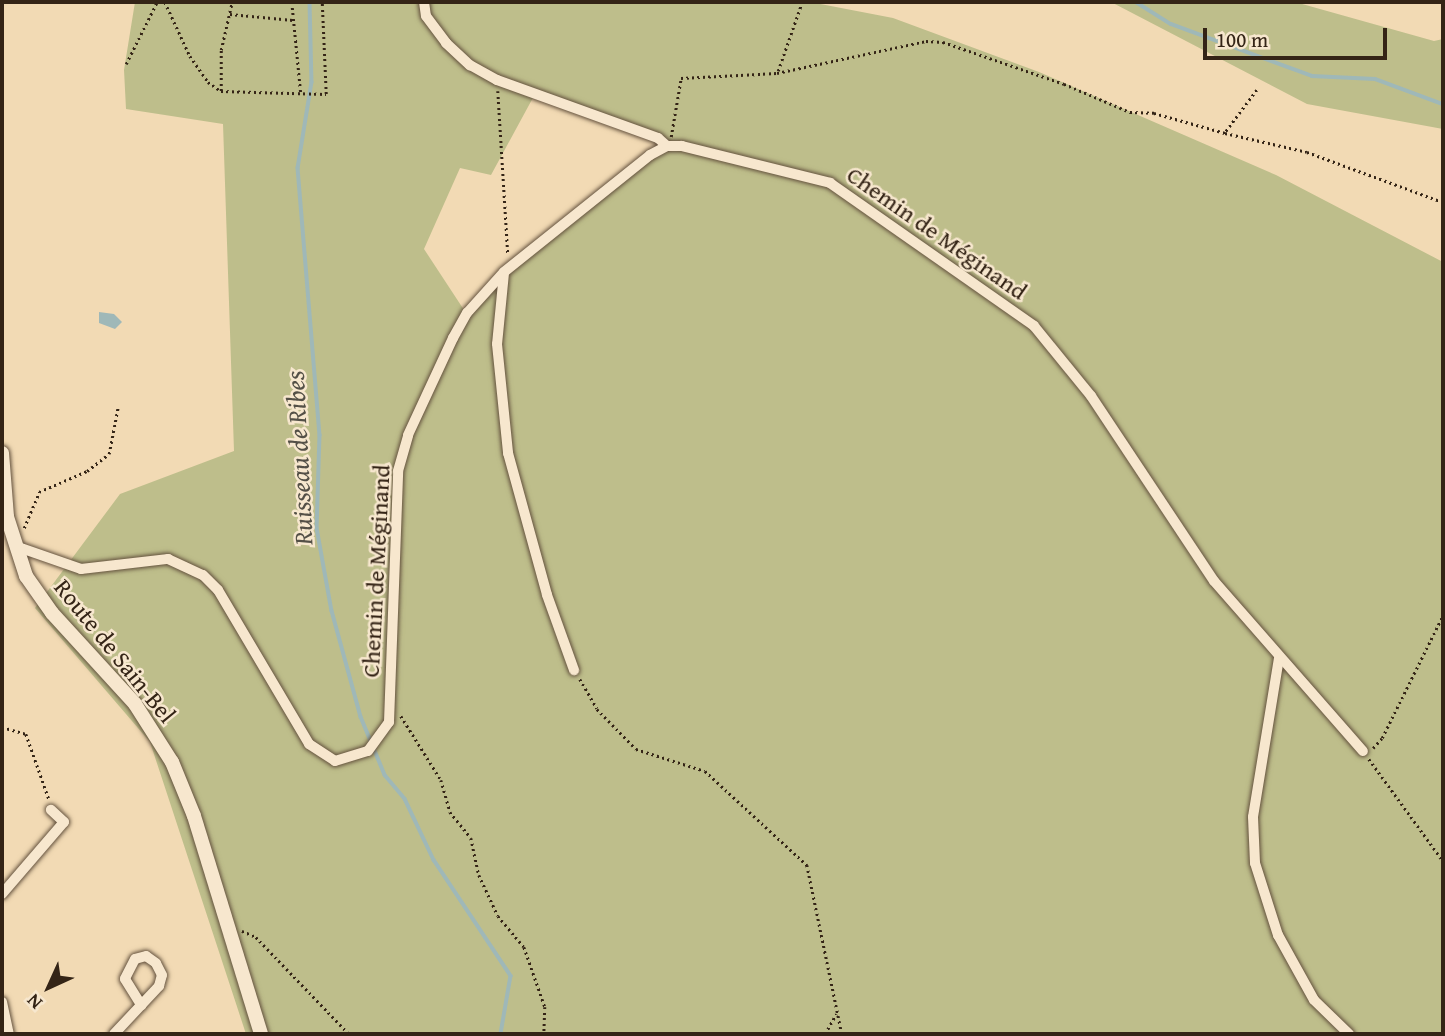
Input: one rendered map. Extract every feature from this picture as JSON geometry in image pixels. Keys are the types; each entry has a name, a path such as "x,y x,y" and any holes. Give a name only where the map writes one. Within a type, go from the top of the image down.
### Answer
{"main road":[{"name":"Route de Sain-Bel","path":"2,453 4,503 15,546 41,599 135,704 167,752 194,816 261,1034"}],"street":[{"path":"424,2 426,16 446,43 497,80 658,138 667,146"},
{"name":"Chemin de Méginand","path":"15,546 80,569 168,559 203,575 218,590 309,744 335,761 368,751 378,742 389,722 395,517 408,435 467,313 504,272 667,146 830,183 1034,326 1091,396 1214,581 1363,751"},
{"path":"504,272 497,344 508,453 547,595 574,670"},
{"path":"1279,658 1254,817 1255,863 1278,934 1308,989 1349,1034"},
{"path":"2,894 64,822 51,810"},
{"path":"114,1034 159,986 162,975 156,962 146,956 135,959 125,979 141,1005"},
{"path":"2,1002 9,1034"}],"path":[{"path":"126,64 156,2"},
{"path":"166,2 190,56 208,82 221,91 326,94 322,2"},
{"path":"221,91 221,50 232,2"},
{"path":"292,2 303,93"},
{"path":"777,73 803,2"},
{"path":"229,14 293,20"},
{"path":"667,146 681,78 777,73 902,44 943,42 1130,112 1154,113 1307,152 1443,202"},
{"path":"497,80 510,248 504,272"},
{"path":"1225,133 1257,90"},
{"path":"15,546 39,492 87,471 109,454 118,407"},
{"path":"1443,615 1382,738 1376,747 1363,751 1443,861"},
{"path":"574,670 597,709 636,749 705,771 807,865 842,1034"},
{"path":"391,699 441,780 450,812 471,838 479,875 498,916 524,947 545,1007 544,1034"},
{"path":"2,727 26,734 51,810"},
{"path":"227,923 256,937 349,1034"},
{"path":"825,1034 836,1014"}],"green space":[{"path":"135,2 810,2 893,18 1039,72 1276,175 1443,262 1443,1034 246,1034 150,742 35,608 120,494 234,451 223,124 126,109 124,70","holes":["535,94 666,146 504,272 466,313 424,249 460,168 491,175"]},
{"path":"1111,2 1295,2 1434,41 1443,39 1443,129 1307,104"}],"water":[{"path":"99,312 114,314 122,322 115,329 99,323"}],"waterway":[{"name":"Ruisseau de Ribes","path":"310,2 312,82 298,168 320,435 317,528 332,611 361,717 385,775 405,799 434,860 511,976 501,1034"},
{"path":"1136,2 1171,24 1312,76 1375,79 1443,104"}]}
